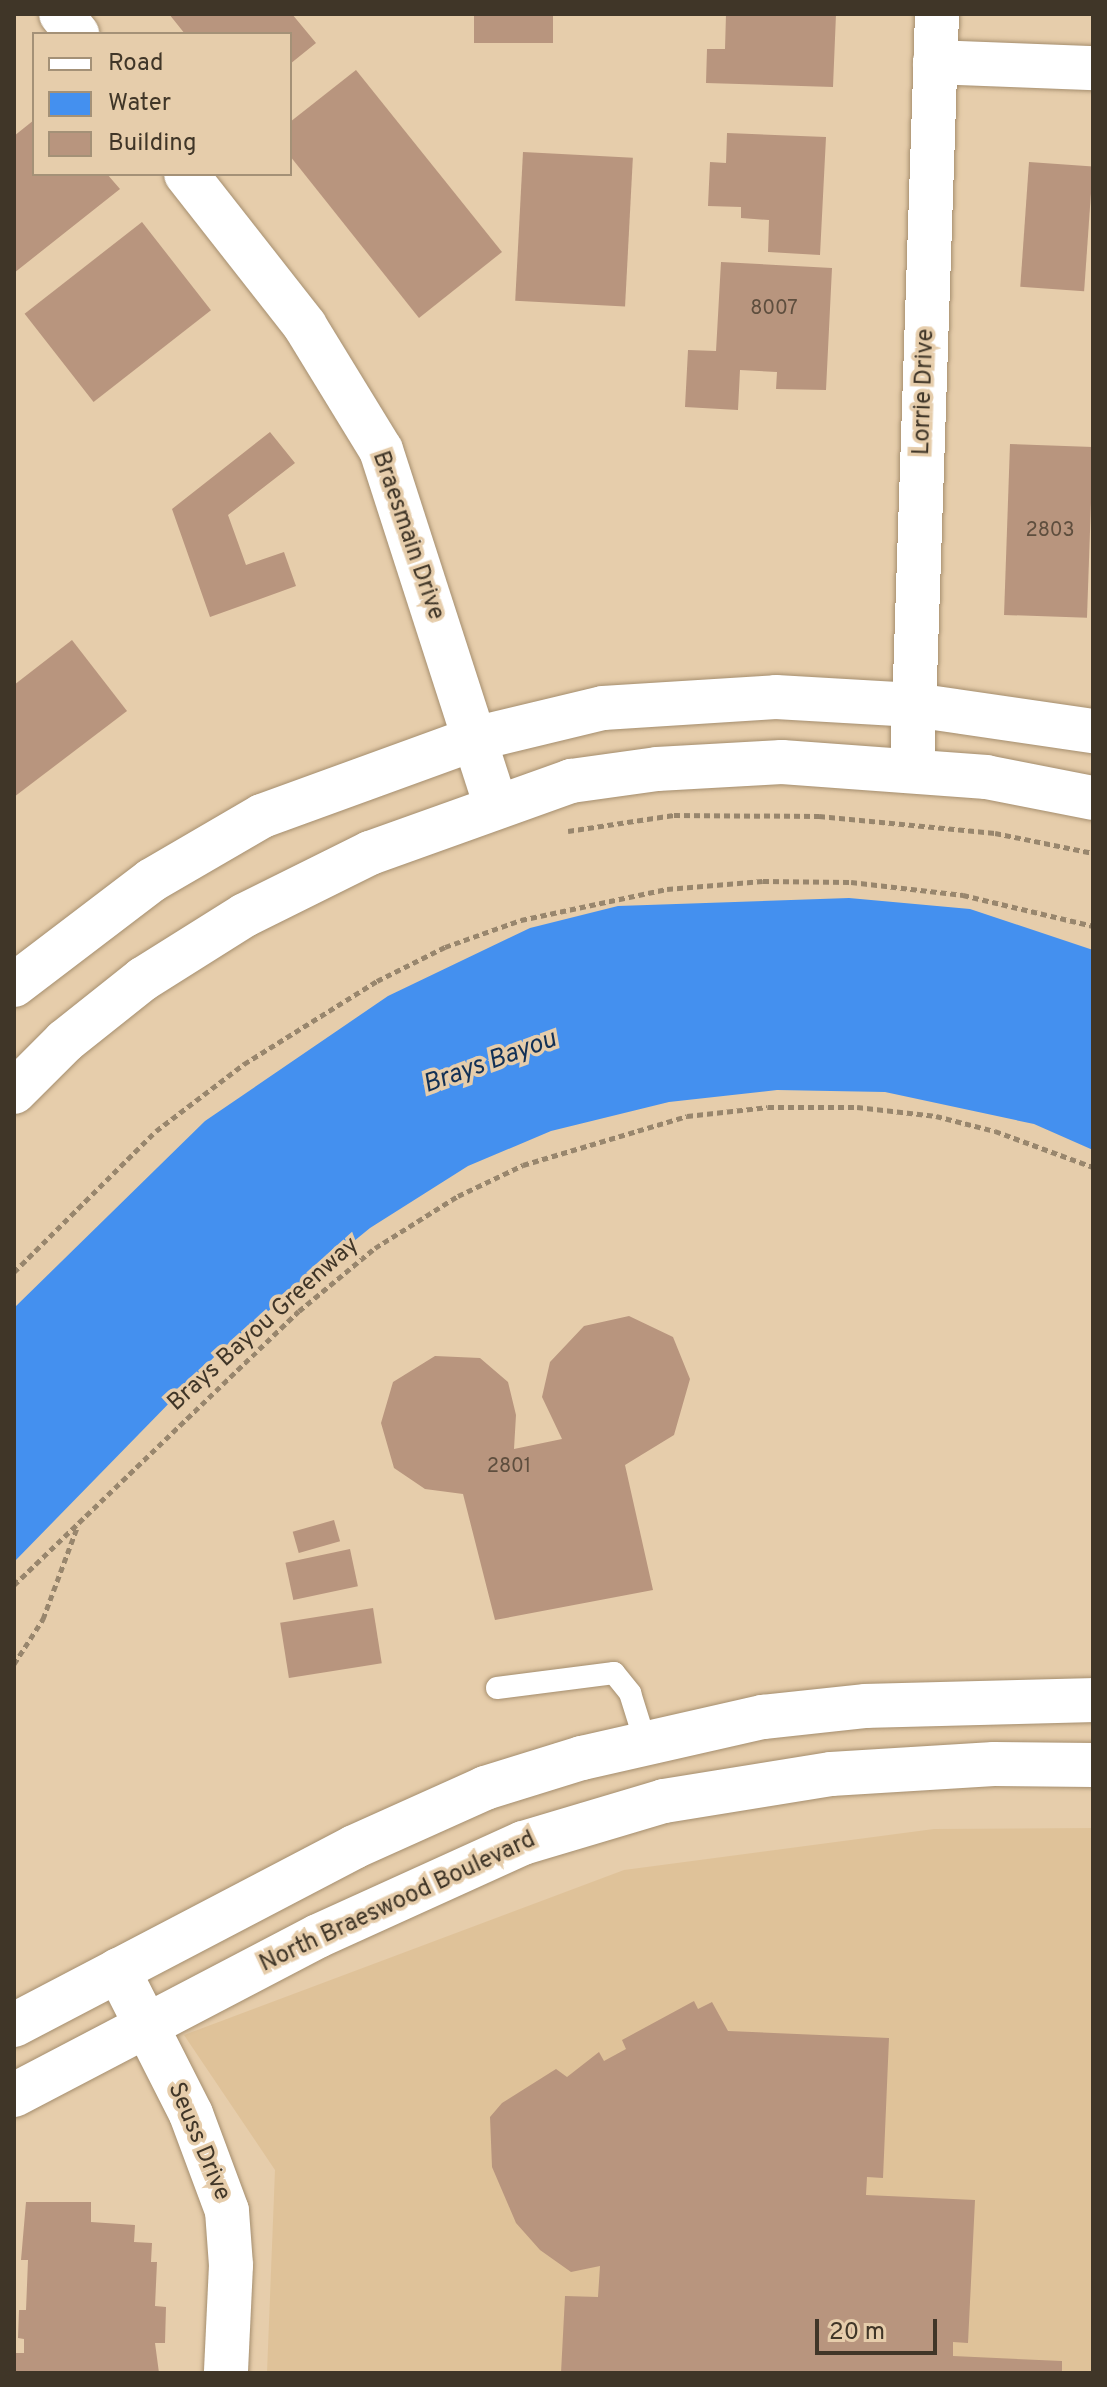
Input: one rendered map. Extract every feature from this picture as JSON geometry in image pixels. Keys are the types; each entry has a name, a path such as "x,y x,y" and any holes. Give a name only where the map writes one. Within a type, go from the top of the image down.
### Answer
{"main road":[{"path":"61,14 75,32"},
{"name":"Lorrie Drive","path":"912,771 937,14"},
{"path":"935,62 1093,68"},
{"name":"Braesmain Drive","path":"188,176 305,326 381,450 496,805"},
{"path":"14,985 152,880 262,816 474,739 603,708 703,698 914,705 1093,731"},
{"path":"14,1092 65,1041 143,979 245,915 370,853 496,805 571,781 657,769 782,762 986,777 1093,798"},
{"path":"14,2025 354,1847 485,1788 645,1741 763,1717 866,1706 1093,1700"},
{"path":"645,1741 664,1801"},
{"name":"North Braeswood Boulevard","path":"14,2095 318,1936 523,1843 664,1801 831,1774 994,1764 1093,1765"},
{"name":"Seuss Drive","path":"118,1970 191,2114 227,2211 231,2265 226,2373"}],"lane":[{"path":"497,1688 614,1673 630,1693 645,1741"}],"path":[{"path":"560,832 674,815 819,816 995,833 1093,853"},
{"path":"14,1272 156,1131 244,1064 377,981 445,947 521,920 667,889 763,881 851,882 963,895 1093,926"},
{"name":"Brays Bayou Greenway","path":"14,1585 299,1311 375,1248 458,1196 523,1165 687,1116 783,1107 936,1116 1021,1140 1093,1167"},
{"name":"Brays Bayou Greenway","path":"14,1664 43,1619 80,1521"}],"shaded area":[{"path":"1093,1828 1093,2373 267,2373 275,2170 184,2035 624,1870 934,1829"}],"water":[{"name":"Brays Bayou","path":"849,898 970,909 1093,950 1093,1150 1034,1124 885,1092 777,1090 669,1102 551,1131 468,1166 370,1228 222,1349 14,1562 14,1308 205,1121 388,996 530,928 618,906"}],"building":[{"path":"169,14 292,14 316,43 292,62 292,32 183,32"},
{"path":"474,14 553,14 553,43 474,43"},
{"path":"726,14 836,14 833,87 706,83 707,49 725,49"},
{"path":"356,70 502,252 419,318 292,159 292,120"},
{"path":"32,122 32,176 109,176 120,189 14,273 14,136"},
{"path":"727,133 826,137 820,255 768,252 769,220 741,218 741,207 708,206 710,162 726,163"},
{"path":"523,152 633,158 625,307 515,301"},
{"path":"1029,162 1093,166 1084,291 1020,287"},
{"path":"142,222 211,310 94,402 25,314"},
{"path":"721,262 832,268 826,390 776,389 777,372 740,370 738,410 685,407 688,350 716,351"},
{"path":"270,432 295,463 228,515 246,565 284,552 296,586 210,617 172,509"},
{"path":"1010,444 1093,447 1087,618 1004,615"},
{"path":"72,640 127,711 14,797 14,685"},
{"path":"629,1316 673,1337 690,1379 674,1435 625,1465 653,1590 495,1620 463,1494 425,1489 394,1468 381,1423 393,1382 435,1356 480,1358 508,1382 516,1415 514,1449 562,1439 542,1397 550,1362 584,1326"},
{"path":"334,1520 340,1541 299,1553 293,1532"},
{"path":"350,1549 358,1586 293,1600 285,1563"},
{"path":"373,1608 382,1663 289,1678 280,1623"},
{"path":"694,2001 698,2009 712,2002 728,2031 889,2038 883,2178 867,2177 866,2195 975,2200 968,2343 953,2342 953,2356 1062,2361 1062,2373 561,2373 565,2296 598,2297 600,2266 571,2272 540,2250 516,2223 492,2167 490,2117 502,2103 556,2069 567,2077 599,2052 604,2061 626,2049 622,2040"},
{"path":"26,2202 91,2202 91,2222 135,2225 134,2242 152,2243 151,2262 157,2262 155,2306 166,2307 165,2343 155,2343 159,2373 14,2373 14,2353 24,2353 24,2339 18,2338 19,2310 26,2310 28,2260 21,2260"}]}
